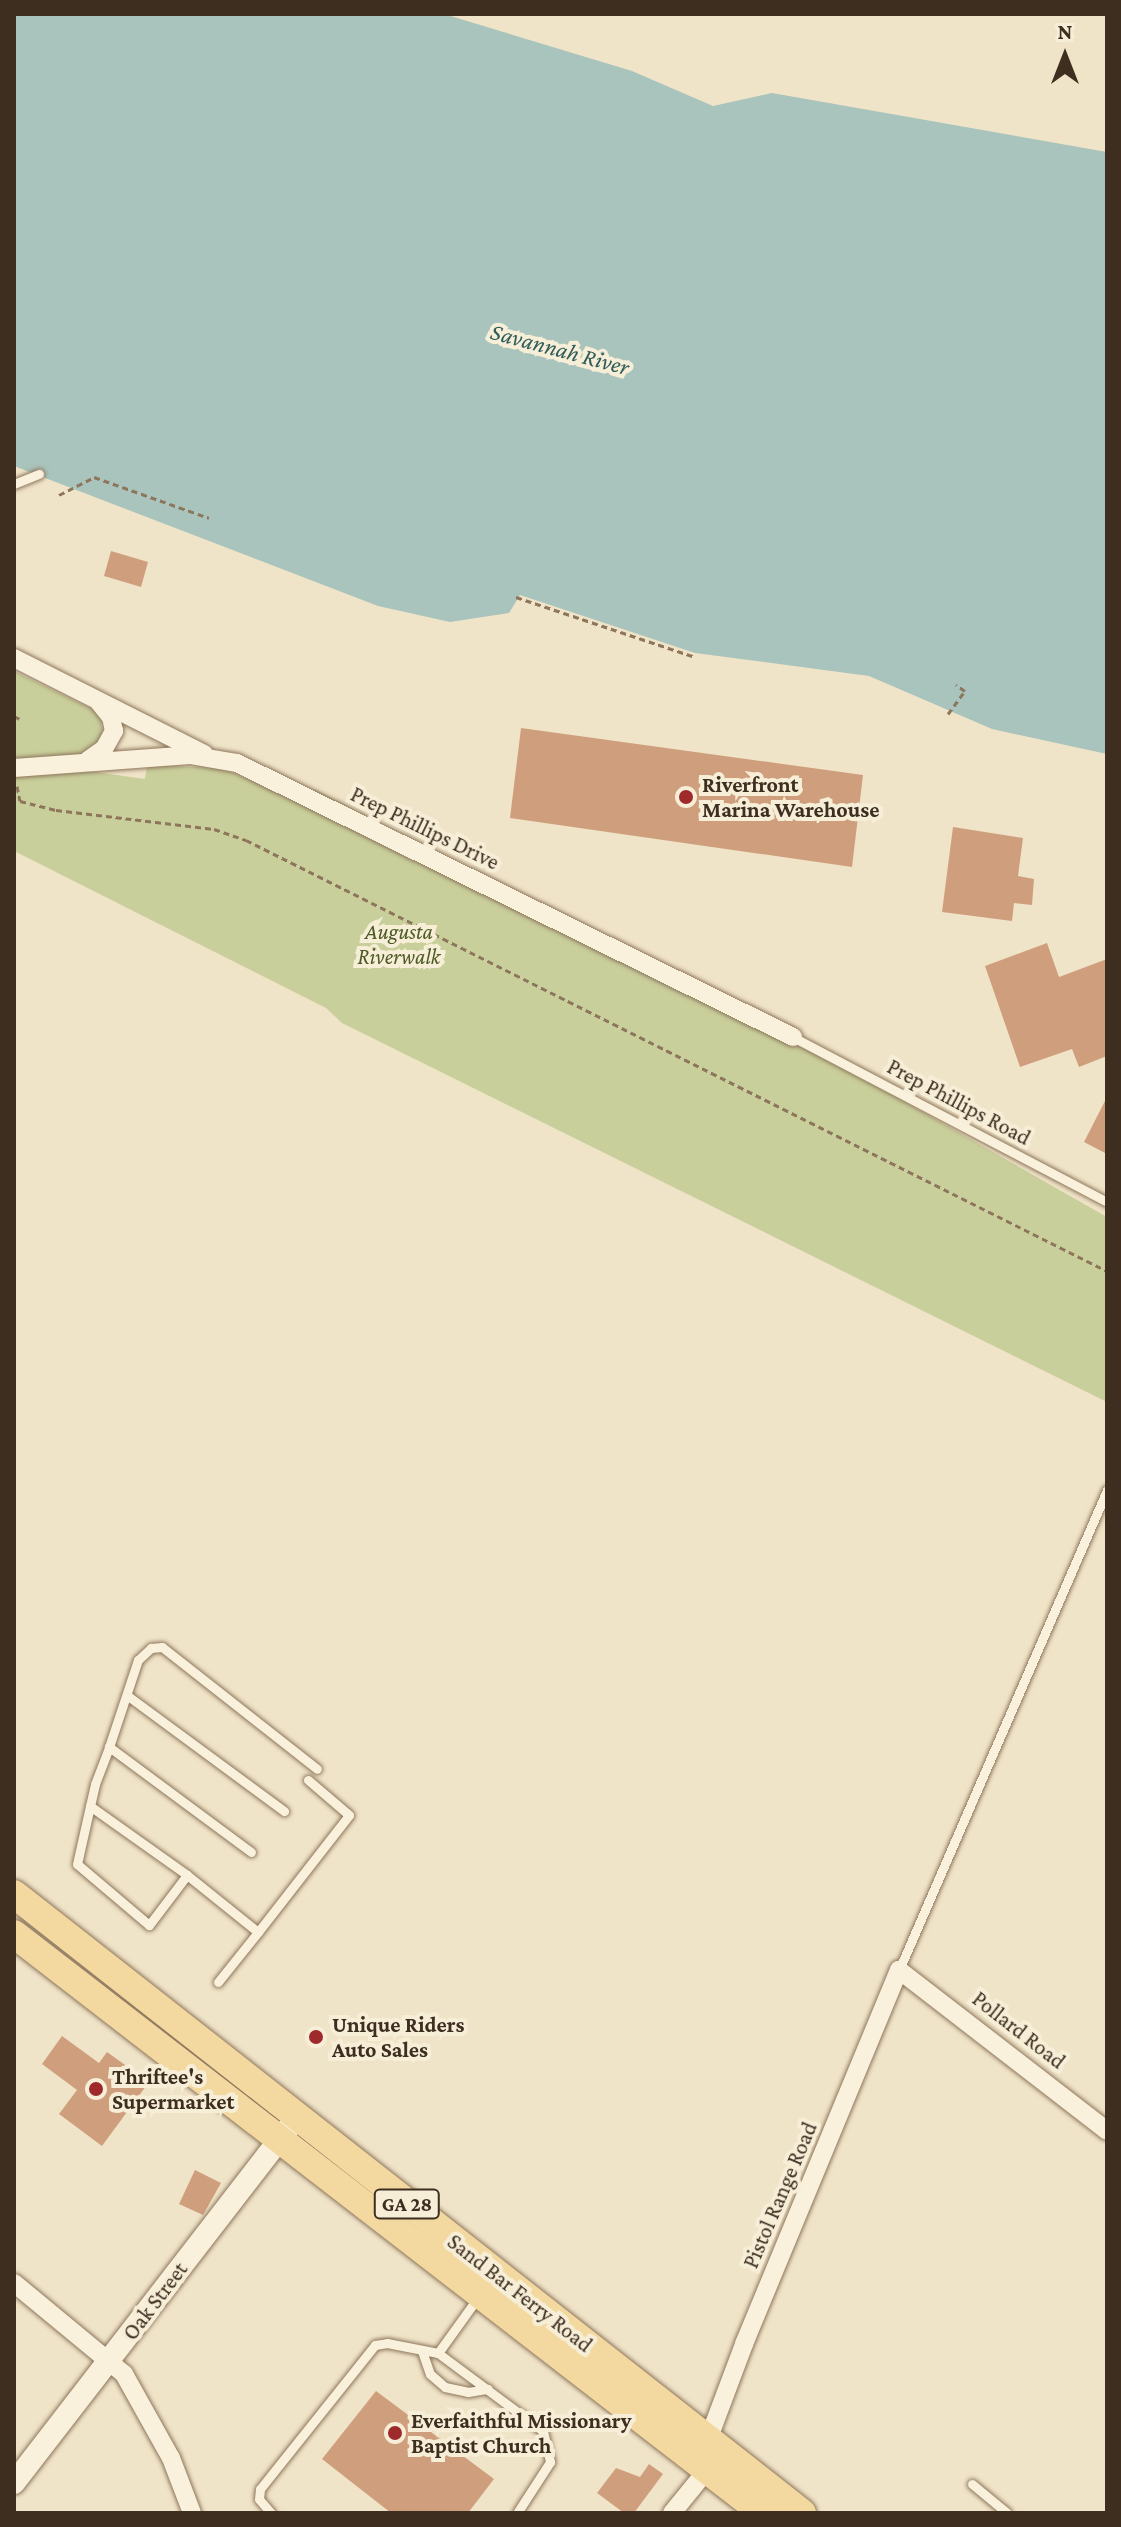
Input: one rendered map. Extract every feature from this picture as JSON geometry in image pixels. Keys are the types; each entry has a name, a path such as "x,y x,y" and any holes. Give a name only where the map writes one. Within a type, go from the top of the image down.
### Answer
{"main road":[{"name":"Sand Bar Ferry Road","path":"14,1894 142,1993 289,2128 481,2293 763,2513"},
{"name":"Sand Bar Ferry Road","path":"14,1934 126,2021 289,2128 802,2513"}],"street":[{"path":"14,658 210,757"},
{"path":"87,761 104,749 114,731 111,717 93,698"},
{"name":"Prep Phillips Drive","path":"14,770 87,761 210,757 265,774 793,1037"},
{"name":"Pollard Road","path":"899,1970 1107,2131"},
{"name":"Pistol Range Road","path":"708,2440 899,1970"},
{"name":"Oak Street","path":"14,2483 289,2128"},
{"path":"14,2283 111,2360 140,2399 192,2513"},
{"path":"672,2513 707,2470 708,2440"}],"lane":[{"path":"14,484 39,474"},
{"name":"Prep Phillips Road","path":"793,1037 1107,1202"},
{"path":"899,1970 1107,1490"},
{"path":"187,1875 149,1925 77,1864 90,1806 138,1660 151,1648 162,1647 317,1769"},
{"path":"128,1696 284,1811"},
{"path":"109,1747 251,1852"},
{"path":"218,1982 349,1815 308,1780"},
{"path":"90,1806 187,1875 258,1932"},
{"path":"126,2021 142,1993"},
{"path":"438,2353 481,2293"},
{"path":"271,2513 259,2499 260,2489 375,2345 438,2353 530,2419 549,2445 544,2478 517,2513"},
{"path":"422,2351 430,2374 445,2387 468,2392 488,2389"},
{"path":"972,2484 1007,2513"}],"path":[{"path":"59,495 94,477 209,518"},
{"path":"516,597 695,657"},
{"path":"948,714 965,691 956,685"},
{"path":"14,716 22,720"},
{"path":"14,770 20,801 56,810 214,829 246,840 1107,1271"}],"green space":[{"name":"Augusta Riverwalk","path":"14,671 100,713 103,738 84,752 80,770 145,779 147,765 222,768 307,805 315,789 898,1098 1107,1217 1107,1402 342,1023 326,1008 14,851"}],"water":[{"name":"Savannah River","path":"14,14 444,14 632,71 713,106 772,93 1107,152 1107,754 992,729 869,676 695,653 520,595 509,613 450,622 378,606 14,466"}],"building":[{"path":"111,551 148,562 141,587 104,576"},
{"name":"Riverfront Marina Warehouse","path":"521,728 863,775 852,867 510,818"},
{"path":"953,827 1023,838 1018,876 1034,879 1032,905 1014,903 1012,921 942,912"},
{"path":"1047,943 1059,977 1107,959 1107,1056 1079,1067 1072,1049 1020,1067 985,966"},
{"path":"1107,1097 1107,1154 1084,1142"},
{"path":"62,2036 99,2063 107,2052 149,2082 102,2146 59,2114 77,2090 42,2064"},
{"path":"195,2170 221,2183 203,2215 179,2204"},
{"path":"376,2391 494,2479 468,2513 391,2513 322,2459"},
{"path":"649,2464 663,2474 634,2513 624,2513 597,2493 616,2468 640,2477"}],"place":[{"name":"Riverfront Marina Warehouse","path":"686,797"},
{"name":"Unique Riders Auto Sales","path":"316,2037"},
{"name":"Thriftee's Supermarket","path":"96,2089"},
{"name":"Everfaithful Missionary Baptist Church","path":"395,2433"}]}
